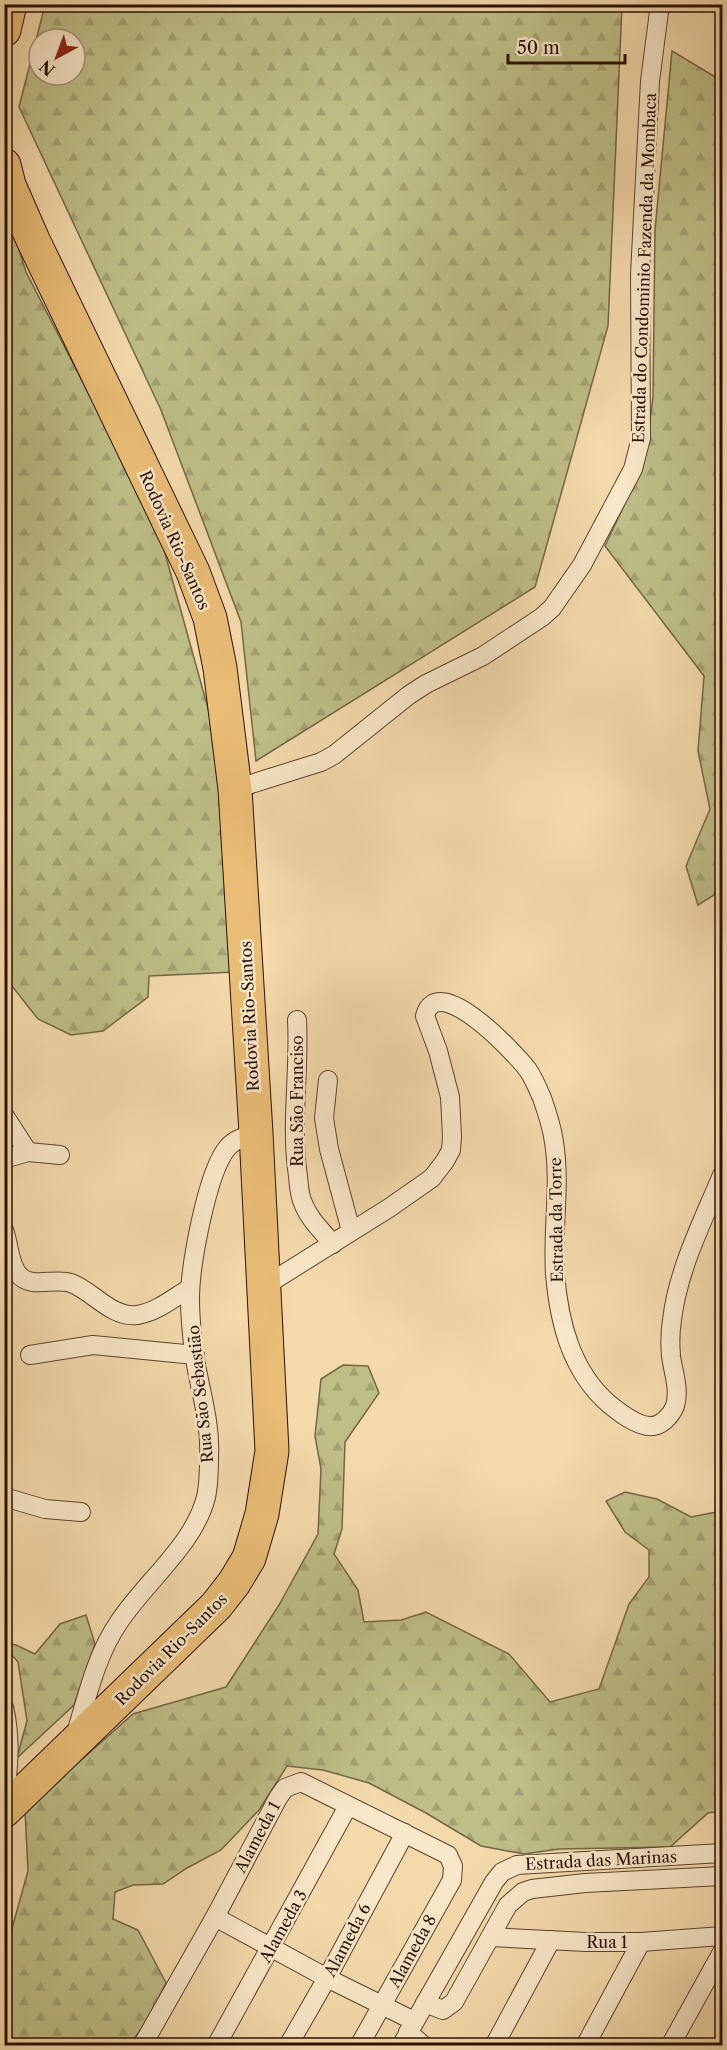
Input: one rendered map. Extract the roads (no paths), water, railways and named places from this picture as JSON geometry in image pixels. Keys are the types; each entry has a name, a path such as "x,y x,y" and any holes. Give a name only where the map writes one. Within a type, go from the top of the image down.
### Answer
{"highway":[{"path":"4,30 10,4"},
{"name":"Rodovia Rio-Santos","path":"4,165 9,185 33,240 196,581 210,618 220,668 235,789 272,1451 262,1514 249,1558 234,1583 216,1606 4,1811"}],"street":[{"name":"Estrada do Condominio Fazenda da Mombaca","path":"235,789 284,775 328,758 426,684 483,656 542,617 560,598 582,565 621,494 633,469 641,438 640,274 650,81 660,4"},
{"name":"Estrada da Torre","path":"263,1287 389,1208 432,1178 446,1161 451,1150 450,1097 438,1051 425,1016 432,1005 438,1001 458,1006 484,1026 529,1071 542,1098 554,1141 557,1184 555,1272 564,1328 578,1368 600,1396 621,1414 641,1424 655,1426 662,1423 675,1404 677,1386 670,1339 672,1317 686,1263 723,1175"},
{"name":"Rua São Franciso","path":"297,1020 299,1054 295,1138 301,1201 315,1223 333,1244"},
{"path":"328,1080 324,1118 329,1149 351,1232"},
{"path":"4,1115 28,1152"},
{"name":"Rua São Sebastião","path":"70,1749 101,1656 117,1623 194,1528 207,1496 210,1452 195,1354 190,1288 209,1184 222,1155 230,1145 243,1137 256,1133"},
{"path":"4,1159 28,1152 60,1155"},
{"path":"4,1230 18,1274 26,1280 71,1283 121,1313 135,1315 150,1311 190,1288"},
{"path":"30,1355 93,1345 195,1354"},
{"path":"4,1497 45,1509 81,1512"},
{"path":"4,1707 9,1730 10,1752 4,1806"},
{"name":"Alameda 1","path":"142,2046 285,1788 302,1782 447,1855"},
{"name":"Alameda 3","path":"216,2046 348,1806"},
{"name":"Alameda 6","path":"288,2046 405,1833"},
{"name":"Estrada das Marinas","path":"408,2033 494,1882 502,1872 517,1865 723,1853"},
{"name":"Alameda 8","path":"359,2046 452,1880 453,1866 447,1855"},
{"path":"425,2003 443,2010 454,2002 513,1899 522,1892 585,1883 723,1876"},
{"path":"215,1917 382,2006 424,2046"},
{"name":"Rua 1","path":"491,1937 586,1942 641,1942 723,1936"},
{"path":"494,2046 550,1940"},
{"path":"585,2046 641,1942"},
{"path":"670,2046 723,1952"}]}
